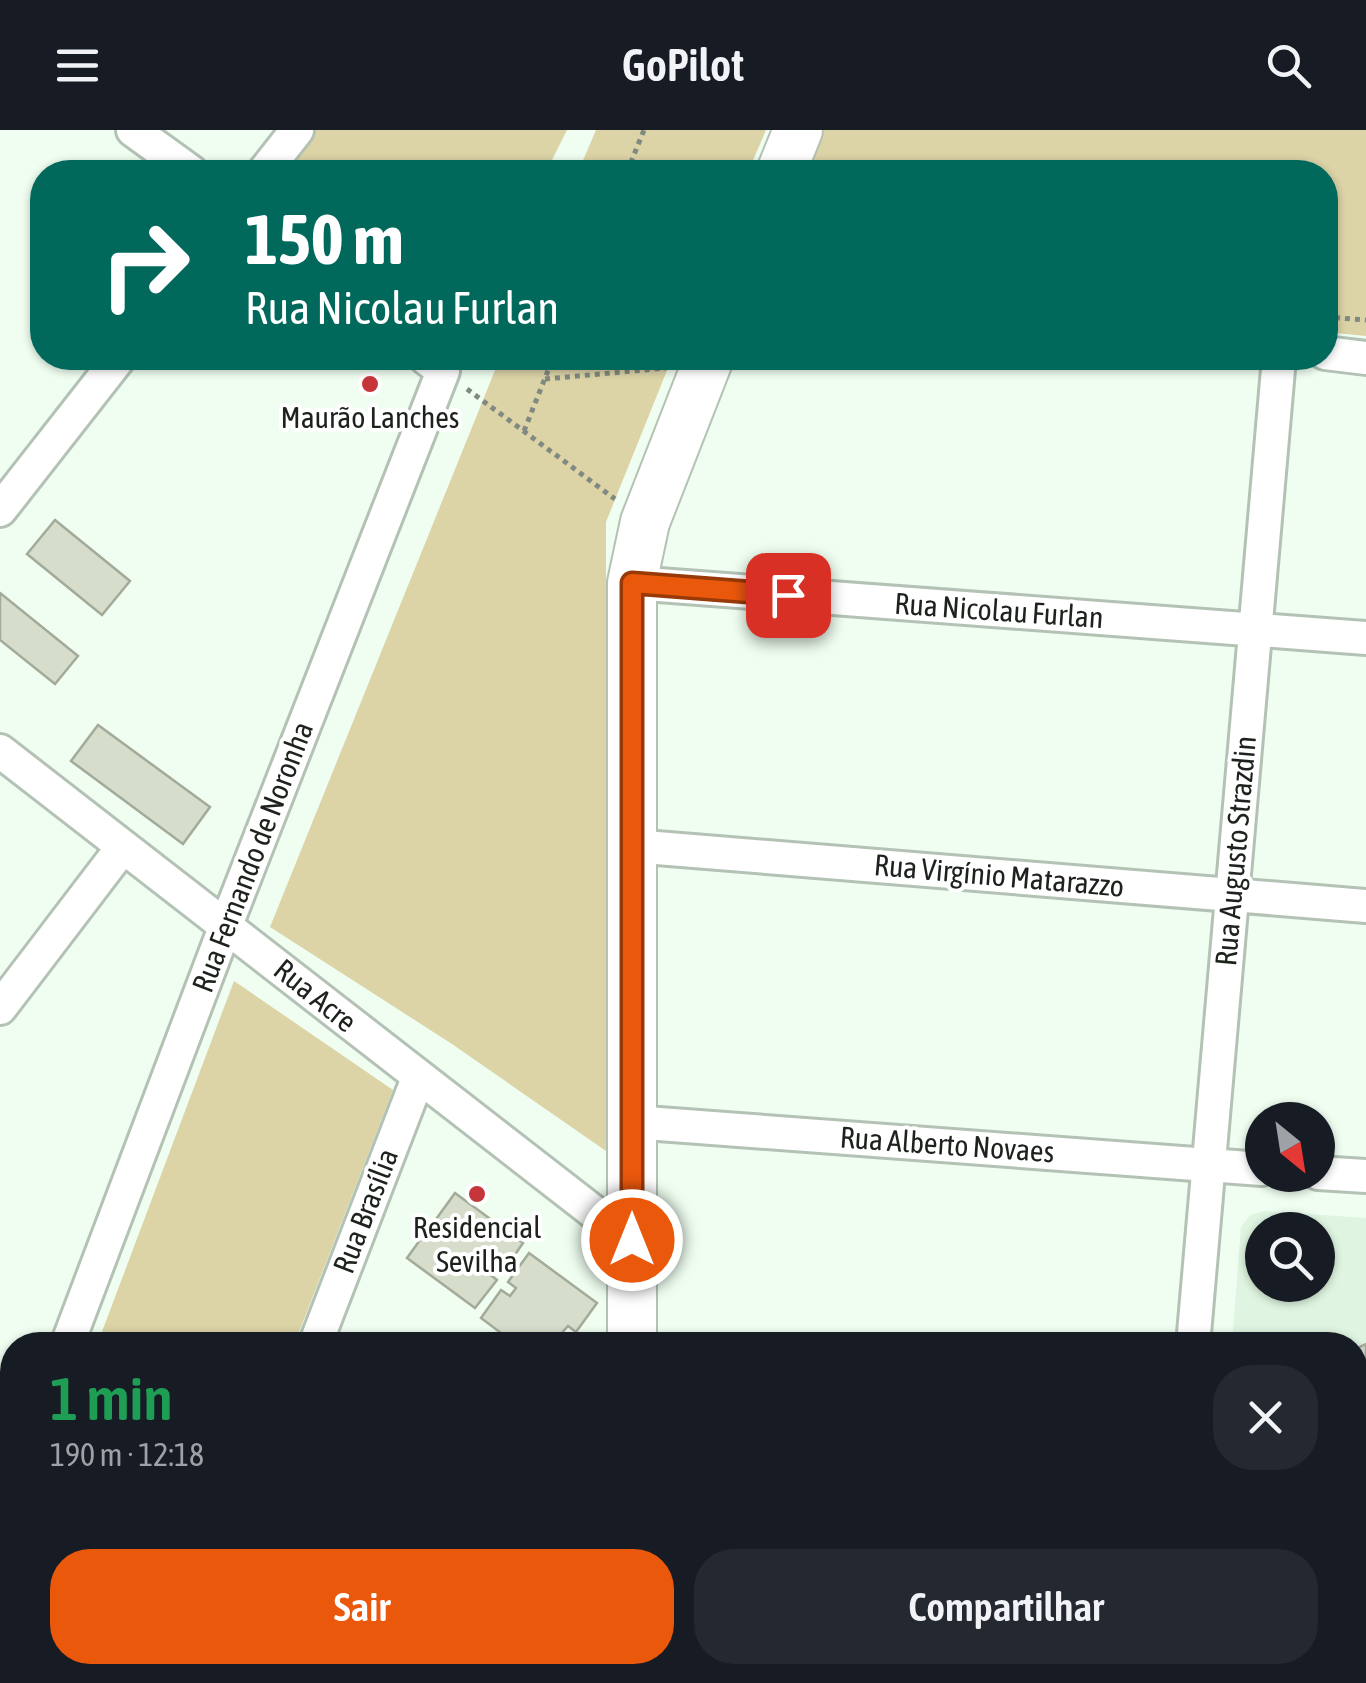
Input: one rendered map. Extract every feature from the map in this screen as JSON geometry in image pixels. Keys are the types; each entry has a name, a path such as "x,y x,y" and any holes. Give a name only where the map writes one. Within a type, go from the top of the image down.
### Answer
{"street":[{"path":"133,130 175,160"},
{"path":"273,160 297,130"},
{"path":"787,160 798,130"},
{"path":"1338,355 1366,358"},
{"path":"0,510 110,370"},
{"name":"Rua Fernando de Noronha","path":"72,1332 433,370"},
{"path":"632,1332 632,583 646,522 705,370"},
{"name":"Rua Augusto Strazdin","path":"1194,1332 1277,370"},
{"name":"Rua Nicolau Furlan","path":"632,583 1366,638"},
{"name":"Rua Acre","path":"4,764 226,925 418,1078 632,1240"},
{"name":"Rua Virgínio Matarazzo","path":"632,846 1366,906"},
{"path":"0,1008 122,848"},
{"name":"Rua Brasília","path":"320,1332 418,1078"},
{"name":"Rua Alberto Novaes","path":"632,1122 1245,1168"},
{"path":"1335,1174 1366,1176"}],"path":[{"path":"632,160 644,130"},
{"path":"1338,318 1366,320"},
{"path":"443,370 646,522"},
{"path":"524,431 548,370"},
{"path":"545,379 626,370"}],"shaded area":[{"path":"313,130 567,130 552,160 289,160"},
{"path":"596,130 766,130 753,160 583,160"},
{"path":"821,130 1366,130 1366,336 1338,333 1338,160 809,160"},
{"path":"495,370 667,370 606,522 606,1151 452,1044 270,927"},
{"path":"234,981 393,1090 299,1332 102,1332"},
{"path":"1335,1216 1366,1218 1366,1332 1233,1332 1241,1227 1245,1222 1245,1302 1335,1302"}],"building":[{"path":"55,520 130,581 102,615 27,554"},
{"path":"0,593 78,656 55,684 0,640"},
{"path":"98,725 210,807 183,844 71,761"},
{"path":"455,1193 523,1243 503,1272 494,1265 488,1273 497,1280 475,1308 407,1258 428,1229 437,1236 443,1228 434,1222"},
{"path":"529,1253 597,1303 576,1332 568,1326 563,1332 500,1332 481,1318 501,1290 510,1296 516,1288 508,1282"}],"place":[{"name":"Maurão Lanches","path":"370,384"},
{"name":"Residencial Sevilha","path":"477,1194"}],"route":[{"path":"632,1240 632,583 788,595"}]}
